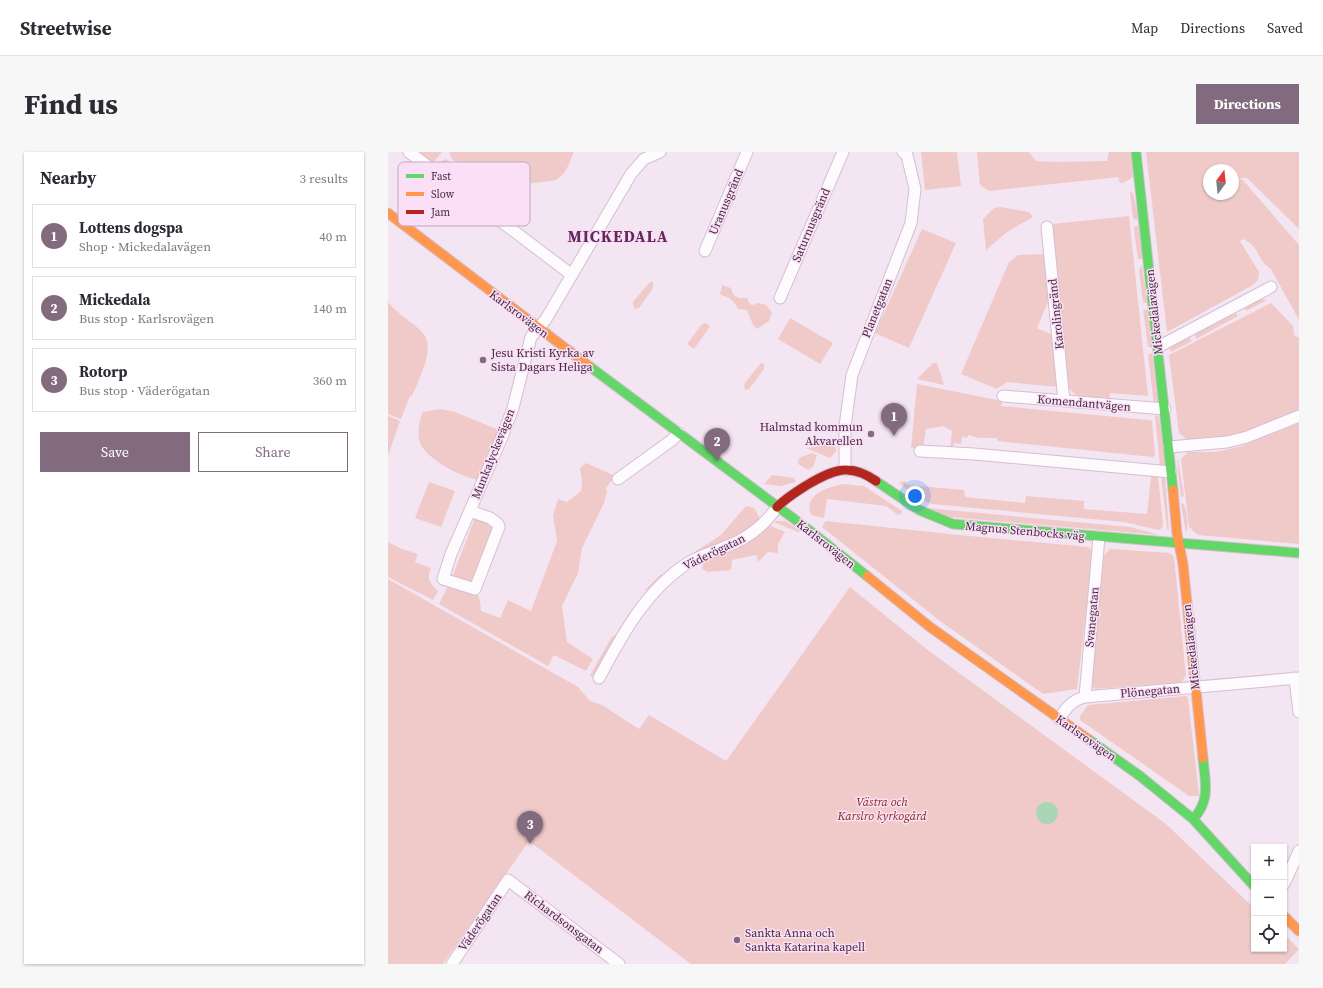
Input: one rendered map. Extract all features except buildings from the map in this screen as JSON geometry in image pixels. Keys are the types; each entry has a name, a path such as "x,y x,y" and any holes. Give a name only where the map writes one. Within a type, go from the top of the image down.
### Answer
{"street":[{"path":"409,152 422,162"},
{"path":"539,329 643,156 660,152"},
{"name":"Uranusgränd","path":"705,251 747,152"},
{"name":"Saturnusgränd","path":"780,298 843,152"},
{"name":"Mickedalavägen","path":"1136,152 1165,409 1177,534 1180,544 1206,794 1203,808 1193,819"},
{"name":"Planetgatan","path":"845,470 845,426 852,375 911,223 915,189 906,153"},
{"name":"Karlsrovägen","path":"388,213 398,221"},
{"name":"Karlsrovägen","path":"405,226 539,329 679,432 930,627 1140,776 1193,819 1251,883"},
{"path":"507,226 572,275"},
{"name":"Karolingränd","path":"1047,227 1064,401"},
{"path":"1158,347 1271,287"},
{"name":"Munkalyckevägen","path":"470,511 490,518 498,524 498,532 476,589 442,579 451,554 511,412 531,337 539,329"},
{"name":"Komendantvägen","path":"1003,396 1165,409"},
{"path":"1169,447 1227,442 1248,437 1299,416"},
{"path":"618,479 672,440 679,432"},
{"path":"920,451 974,454 1171,472"},
{"name":"Magnus Stenbocks väg","path":"777,507 788,497 816,479 832,472 845,470 858,471 915,509 938,521 988,528 1299,553"},
{"name":"Väderögatan","path":"599,678 633,618 653,592 673,573 689,562 727,547 760,528 777,507"},
{"name":"Svanegatan","path":"1085,697 1099,537"},
{"path":"1297,678 1299,712"},
{"name":"Plönegatan","path":"1058,718 1070,704 1085,697 1297,678"},
{"path":"1286,880 1299,851"},
{"name":"Väderögatan","path":"452,964 508,880"},
{"name":"Richardsonsgatan","path":"508,880 619,964"},
{"path":"1287,919 1299,931"}],"green space":[{"path":"418,152 442,152 434,162 430,162"},
{"path":"449,152 574,152 566,170 560,177 552,181 530,183 530,162 456,162 452,159"},
{"path":"921,152 957,152 961,186 925,190"},
{"path":"977,152 1029,152 1036,161 1054,162 1107,161 1109,152 1132,152 1133,177 1123,183 1120,183 1118,177 989,191 980,185"},
{"path":"1146,152 1299,152 1299,229 1247,178 1239,178 1239,164 1203,164 1203,200 1239,200 1239,178 1242,179 1299,245 1299,320 1271,269 1263,262 1253,246 1243,239 1240,241 1259,272 1258,280 1253,285 1167,332"},
{"path":"446,159 450,162 440,162"},
{"path":"1130,192 1133,193 1139,220 1133,219"},
{"path":"1001,207 1029,212 1033,217 1007,232 986,250 983,219 994,208"},
{"path":"1129,216 1148,396 1110,393 1109,401 1080,397 1071,391 1068,386 1052,224"},
{"path":"1135,226 1138,226 1143,259 1138,259 1134,230"},
{"path":"922,229 956,243 909,348 875,333"},
{"path":"1046,254 1051,295 1037,328 1053,335 1058,387 1007,382 997,389 961,374 1009,262 1018,255"},
{"path":"1142,265 1147,303 1143,303 1139,270"},
{"path":"650,282 653,282 653,288 639,308 634,309 633,302"},
{"path":"722,285 731,288 733,294 738,298 747,298 750,304 753,305 757,303 766,305 772,313 769,321 757,329 753,325 747,310 738,309 733,301 720,294"},
{"path":"1260,299 1267,300 1246,311 1244,307"},
{"path":"388,302 422,332 427,342 428,350 421,375 412,396 410,396 401,419 388,414"},
{"path":"1271,303 1293,326 1294,335 1299,338 1299,410 1248,432 1216,439 1187,440 1179,433 1169,355"},
{"path":"1148,309 1152,347 1148,347 1143,310"},
{"path":"1235,311 1238,316 1196,339 1195,333"},
{"path":"790,318 833,343 820,364 778,339"},
{"path":"705,323 709,325 709,328 694,349 687,344 702,324"},
{"path":"1189,337 1192,341 1171,352 1170,347"},
{"path":"1152,353 1158,401 1154,405 1148,355"},
{"path":"761,363 764,364 764,369 749,389 745,390 744,384"},
{"path":"933,363 937,363 944,385 917,379"},
{"path":"917,384 1002,401 1001,406 1152,421 1155,455 1153,457 997,441 997,438 979,438 968,435 967,438 962,436 961,444 954,443 953,449 950,449 952,431 943,426 926,429 923,449 911,448"},
{"path":"441,409 455,412 499,430 479,480 455,472 431,457 421,445 419,441 419,428 420,419 423,412"},
{"path":"1155,415 1159,417 1166,465 1160,467"},
{"path":"388,416 400,421 388,456"},
{"path":"1299,423 1299,544 1198,535 1189,527 1181,459 1188,452 1216,452 1242,446"},
{"path":"833,440 835,442 836,451 830,458 806,448 815,447 814,441"},
{"path":"812,453 817,455 813,467 808,470 798,464 799,458"},
{"path":"1178,460 1184,496 1181,497 1177,461"},
{"path":"586,463 615,476 606,488 607,491 604,503 582,548 578,573 562,606 567,642 593,659 586,671 554,655 548,666 439,604 449,584 477,593 481,611 500,618 508,600 531,611 557,541 553,515 558,499 567,502 581,491 582,481 580,468"},
{"path":"772,475 794,478 796,482 781,486 764,484"},
{"path":"1161,476 1165,477 1169,531 1167,528"},
{"path":"1151,477 1158,477 1163,524 1162,528 1159,530 1124,522 932,504 922,500 899,483 905,481 907,485 964,490 965,497 1025,503 1026,496 1084,501 1084,509 1147,514"},
{"path":"429,482 455,491 441,527 415,518"},
{"path":"843,484 864,486 902,511 901,514 898,515 886,506 827,499 824,518 811,515 809,508 813,497 830,487"},
{"path":"1183,503 1186,509 1187,518 1186,533 1181,504"},
{"path":"746,506 754,508 761,520 738,537 695,554 693,553 721,535"},
{"path":"926,508 1130,527 1160,535 949,517"},
{"path":"475,518 496,525 474,584 455,578 453,575"},
{"path":"785,521 801,531 798,532 774,522"},
{"path":"826,521 1088,547 1093,552 1077,689 1043,694 940,621 822,527"},
{"path":"769,525 785,532 778,544 778,553 768,552 758,562 757,556 755,555 732,560 731,570 708,572 702,569 703,561"},
{"path":"388,542 402,549 418,554 415,562 431,568 429,578 433,586 438,591 433,600 388,577"},
{"path":"1110,549 1170,553 1174,557 1186,676 1181,682 1095,689 1090,685 1104,555"},
{"path":"661,574 662,578 650,589 644,591"},
{"name":"Västra och Karslro kyrkogård","path":"388,579 578,687 590,701 602,705 639,729 649,715 726,761 850,587 929,651 1166,824 1251,905 1251,952 1287,952 1287,937 1299,949 1285,964 691,964 529,841 443,964 388,964"},
{"path":"615,635 616,636 591,677 590,675 611,638"},
{"path":"1186,696 1188,698 1199,796 1189,796 1080,720 1080,716 1088,705"}],"shaded area":[{"path":"1047,802 1055,805 1058,813 1055,821 1047,824 1039,821 1036,813 1039,805"}],"traffic: fast":[{"path":"1136,152 1173,490"},
{"path":"589,366 809,530 867,576"},
{"path":"876,481 919,510 953,524 1299,553"},
{"path":"1088,739 1140,776 1193,819 1251,883"},
{"path":"1193,819 1199,812 1205,798 1206,790 1203,758"}],"traffic: slow":[{"path":"388,213 398,221"},
{"path":"405,226 589,366"},
{"path":"1173,490 1177,534 1183,564 1203,758"},
{"path":"867,576 930,627 1088,739"},
{"path":"1287,919 1299,931"}],"traffic: jam":[{"path":"777,507 807,485 833,472 849,470 867,475 876,481"}],"place":[{"name":"Jesu Kristi Kyrka av Sista Dagars Heliga","path":"483,360"},
{"name":"Halmstad kommun Akvarellen","path":"871,434"},
{"name":"Lottens dogspa","path":"894,436"},
{"name":"Mickedala","path":"717,461"},
{"name":"Rotorp","path":"530,844"},
{"name":"Sankta Anna och Sankta Katarina kapell","path":"737,940"}],"district":[{"name":"MICKEDALA","path":"618,236"}]}
